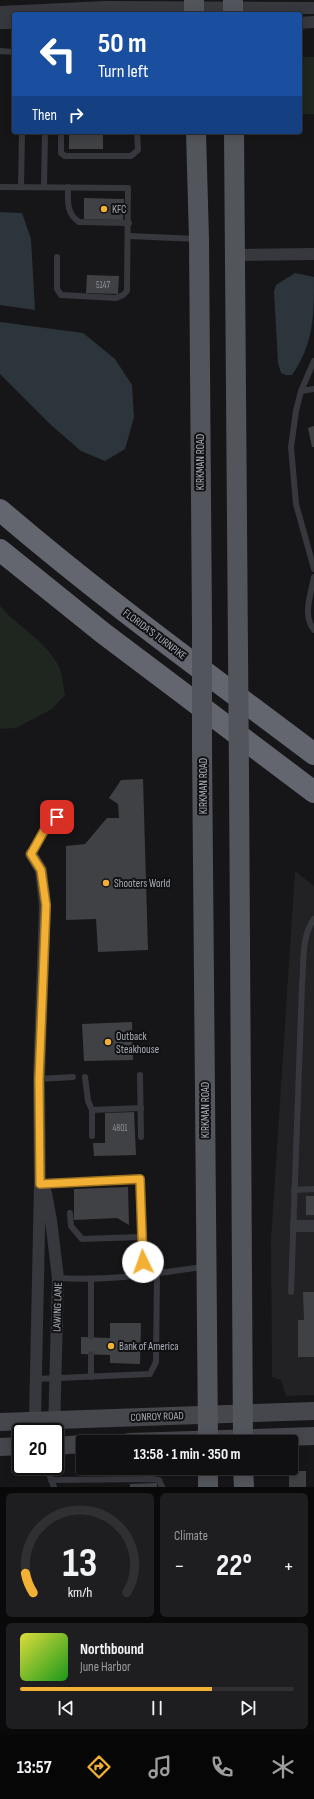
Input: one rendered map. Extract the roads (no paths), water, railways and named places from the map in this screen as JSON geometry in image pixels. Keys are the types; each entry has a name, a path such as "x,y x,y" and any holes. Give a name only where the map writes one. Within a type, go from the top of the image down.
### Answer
{"highway":[{"name":"FLORIDA'S TURNPIKE","path":"0,510 40,545 122,609 314,754"},
{"path":"0,550 103,633 314,792"}],"main road":[{"name":"KIRKMAN ROAD","path":"196,134 202,626 208,1435"},
{"path":"234,134 243,1435"},
{"name":"CONROY ROAD","path":"64,1425 207,1414 314,1411"},
{"name":"CONROY ROAD","path":"0,1422 35,1420 45,1423"},
{"path":"298,1437 314,1436"},
{"path":"64,1445 76,1444"},
{"path":"0,1447 12,1446"},
{"path":"208,1475 208,1487"},
{"path":"244,1475 244,1487"}],"street":[{"path":"0,12 47,11 111,4 194,7 314,8"},
{"path":"302,23 314,22"},
{"path":"0,23 12,24"},
{"path":"235,255 314,254"},
{"name":"LAWING LANE","path":"31,854 41,870 46,905 39,1079 40,1184 35,1420"},
{"name":"LAWING LANE","path":"40,1184 46,1194 51,1220 58,1278 55,1423"},
{"path":"37,1277 58,1278"}],"lane":[{"path":"0,51 12,52"},
{"path":"22,134 22,187"},
{"path":"44,187 45,134"},
{"path":"61,134 61,153 65,156 131,156 138,150 137,134"},
{"path":"0,187 128,188 129,236 127,291 123,295 116,298 60,295 57,289 57,257"},
{"path":"68,187 68,207 74,218 85,223 128,223"},
{"path":"129,236 198,239"},
{"path":"314,361 301,391 296,411 291,447 292,475 296,504 314,569"},
{"path":"301,391 314,389"},
{"path":"314,577 307,616 309,624 314,630"},
{"path":"31,854 45,829 57,817"},
{"path":"291,1292 302,985 306,935 308,926 314,919"},
{"path":"140,1075 141,1137"},
{"path":"39,1079 73,1077"},
{"path":"85,1077 88,1101 92,1110 92,1136"},
{"path":"92,1110 141,1108"},
{"path":"40,1184 140,1179 143,1275"},
{"path":"294,1190 314,1189"},
{"path":"70,1213 71,1226 82,1239 141,1238"},
{"path":"293,1226 314,1223"},
{"path":"293,1226 314,1229"},
{"path":"58,1278 91,1280 157,1274 206,1267"},
{"path":"36,1379 150,1374 156,1362 157,1274"},
{"path":"91,1280 91,1337"},
{"path":"91,1354 91,1377"},
{"path":"48,1475 54,1487"},
{"path":"51,1480 159,1480 162,1487"},
{"path":"116,1480 118,1487"}],"place":[{"name":"KFC","path":"104,209"},
{"name":"Shooters World","path":"106,883"},
{"name":"Outback Steakhouse","path":"108,1042"},
{"name":"Bank of America","path":"111,1346"}]}
